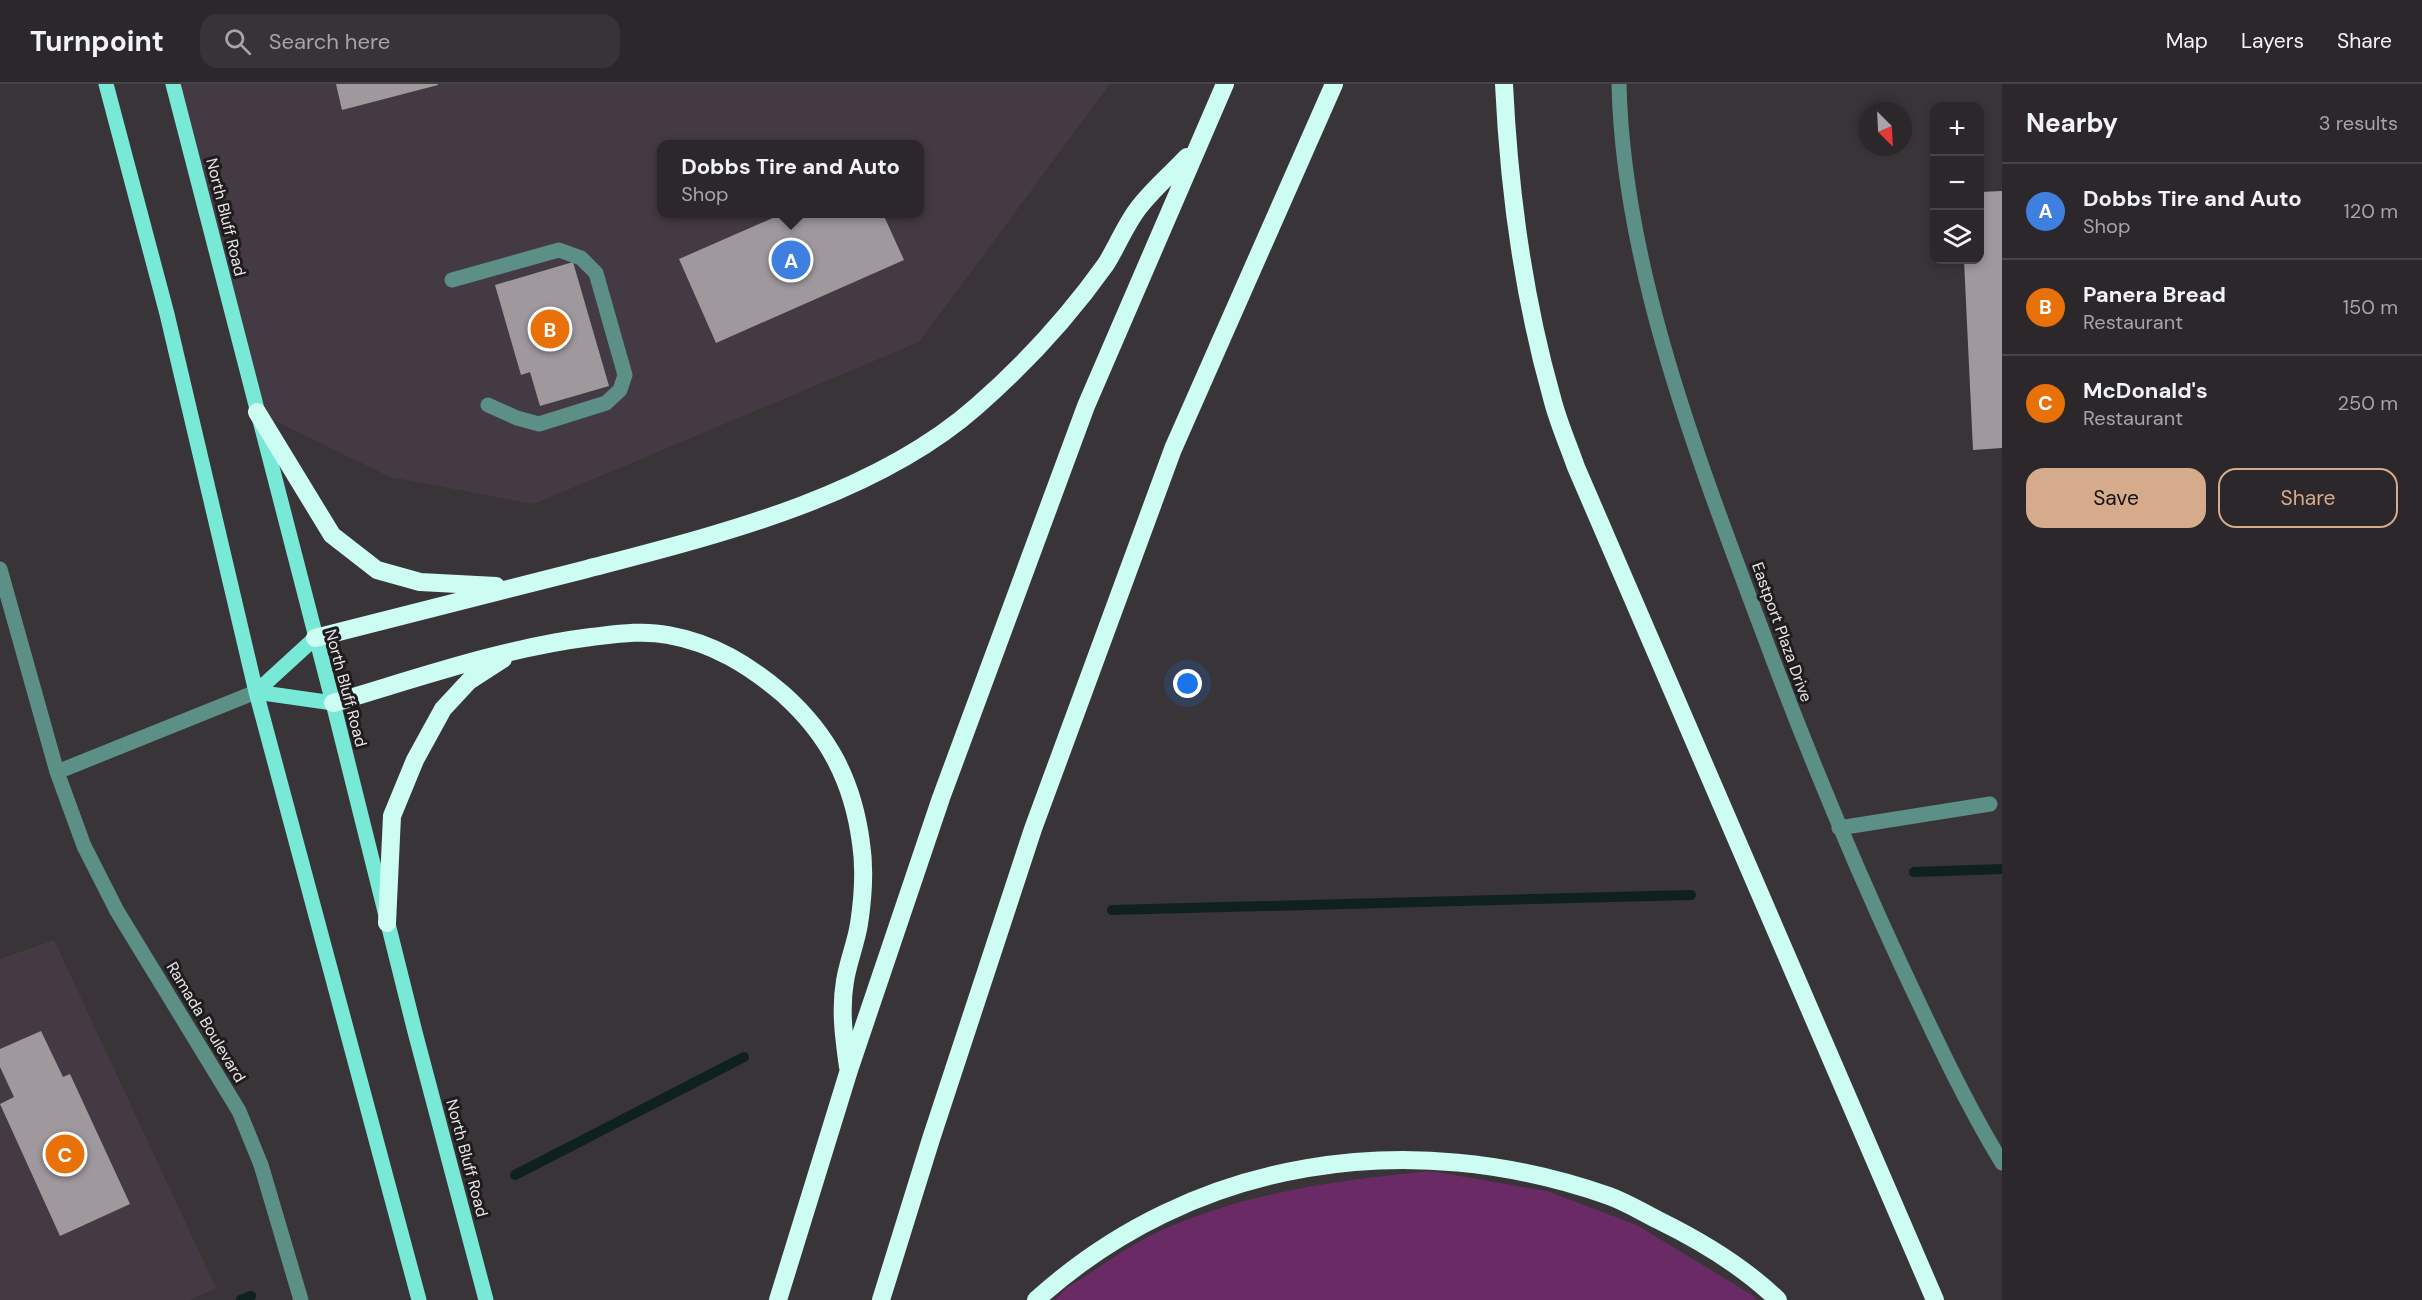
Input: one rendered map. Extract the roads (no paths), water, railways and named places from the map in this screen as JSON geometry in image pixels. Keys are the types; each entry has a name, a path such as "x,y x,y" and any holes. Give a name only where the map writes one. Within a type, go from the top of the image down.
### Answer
{"highway":[{"path":"778,1300 849,1070 941,798 1086,406 1225,84"},
{"path":"881,1300 931,1139 1033,829 1169,460 1334,84"},
{"path":"1504,84 1508,153 1520,256 1535,332 1552,400 1576,467 1935,1300"},
{"path":"315,638 703,539 801,505 881,470 936,438 975,408 1017,370 1057,327 1107,262 1139,207 1195,149"},
{"path":"257,411 332,535 377,570 420,582 515,587"},
{"path":"333,703 516,650 553,642 630,632 666,634 697,642 729,655 761,676 793,703 822,736 843,771 855,807 861,845 863,884 859,925 845,981 842,1023 849,1070"},
{"path":"387,923 392,816 415,760 443,709 469,681 516,650"},
{"path":"1036,1300 1066,1273 1098,1250 1167,1212 1235,1185 1298,1169 1357,1160 1418,1159 1484,1165 1537,1175 1611,1197 1703,1242 1763,1286 1778,1300"}],"main road":[{"path":"106,84 167,314 256,692 419,1300"},
{"name":"North Bluff Road","path":"173,84 333,703 387,923 486,1300"},
{"path":"256,692 315,638"},
{"path":"256,692 333,703"}],"street":[{"name":"Eastport Plaza Drive","path":"1619,84 1631,202 1655,314 1673,377 1720,518 1799,730 1839,828 1940,1048 2002,1163"},
{"path":"452,280 559,250 581,258 596,273 625,375 620,390 606,403 539,423 517,418 488,405"},
{"name":"Ramada Boulevard","path":"0,569 57,772 84,846 117,911 239,1111 261,1165 301,1300"},
{"path":"57,772 256,692"},
{"path":"1839,828 1990,804"}],"waterway":[{"path":"1914,872 2002,869"},
{"path":"1112,910 1691,895"},
{"path":"515,1175 744,1057"},
{"path":"241,1300 251,1296"}],"place":[{"name":"Dobbs Tire and Auto","path":"791,260"},
{"name":"Panera Bread","path":"550,329"},
{"name":"McDonald's","path":"65,1154"}]}
